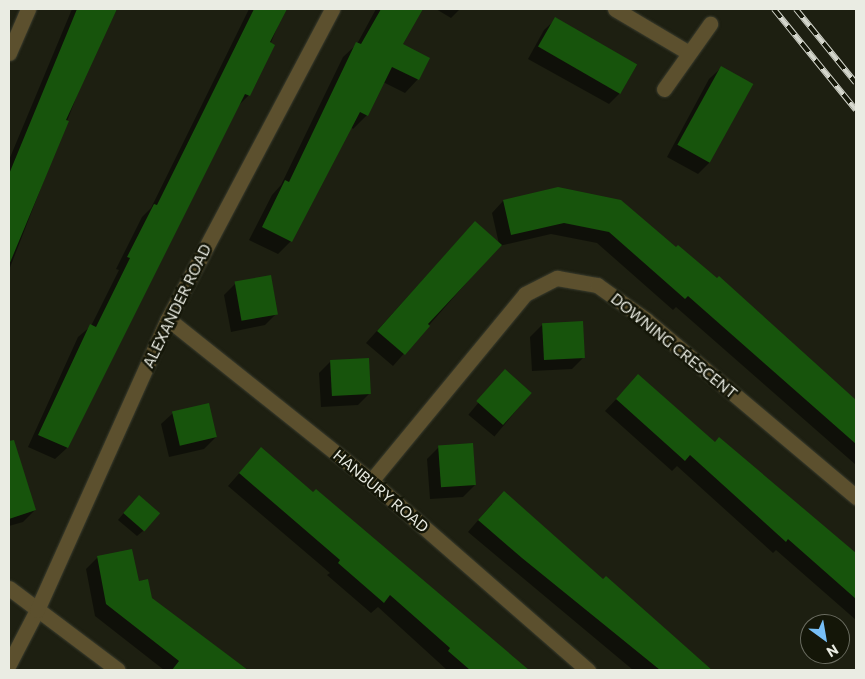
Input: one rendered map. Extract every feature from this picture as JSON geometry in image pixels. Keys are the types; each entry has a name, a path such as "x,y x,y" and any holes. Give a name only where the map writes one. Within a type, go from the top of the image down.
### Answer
{"street":[{"path":"9,53 28,9"},
{"name":"ALEXANDER ROAD","path":"9,664 37,610 168,319 332,9"},
{"path":"615,9 689,53"},
{"path":"664,89 710,24"},
{"name":"DOWNING CRESCENT","path":"371,481 525,294 556,278 597,285 646,320 856,497"},
{"name":"HANBURY ROAD","path":"168,319 371,481 588,670"},
{"path":"9,588 118,670"}],"building":[{"path":"77,9 117,9 66,120 69,121 9,265 9,174"},
{"path":"254,9 287,9 270,42 275,45 250,96 245,94 68,448 38,435 90,324 96,327 130,258 127,257 154,204 157,205"},
{"path":"381,9 423,9 403,44 430,58 419,80 392,67 368,116 360,112 292,242 262,227 285,180 289,182 356,42 361,44"},
{"path":"555,17 637,64 620,94 538,46"},
{"path":"721,66 753,84 710,163 677,145"},
{"path":"558,187 621,200 676,247 678,245 717,278 719,276 856,400 856,444 688,296 685,299 609,232 564,223 511,235 503,200"},
{"path":"475,221 502,245 428,324 430,326 405,355 377,331"},
{"path":"271,275 278,314 242,321 235,281"},
{"path":"583,321 585,358 544,360 542,323"},
{"path":"369,358 371,394 332,396 330,360"},
{"path":"505,369 532,393 503,425 476,401"},
{"path":"638,374 715,442 719,437 856,553 856,599 788,539 786,542 690,455 685,461 616,399"},
{"path":"209,403 217,437 180,446 172,412"},
{"path":"14,440 36,510 9,519 9,441"},
{"path":"473,443 476,485 441,487 438,445"},
{"path":"261,447 313,492 316,489 529,670 470,670 448,651 450,648 390,595 384,603 338,563 340,560 239,473"},
{"path":"504,491 603,579 606,576 712,670 660,670 522,558 478,520"},
{"path":"139,495 160,513 144,531 123,513"},
{"path":"132,549 139,581 148,579 152,598 248,670 172,670 179,661 106,604 97,556"}],"railway":[{"path":"774,9 856,110"},
{"path":"796,9 856,83"}]}
